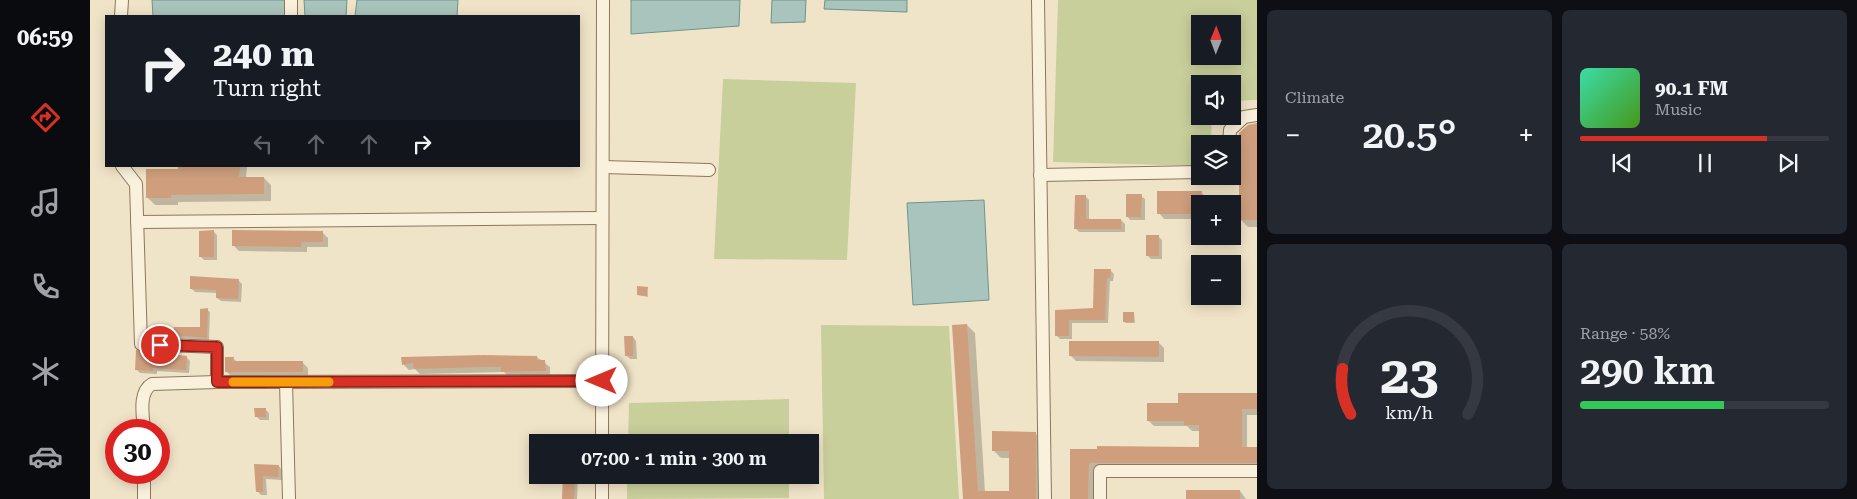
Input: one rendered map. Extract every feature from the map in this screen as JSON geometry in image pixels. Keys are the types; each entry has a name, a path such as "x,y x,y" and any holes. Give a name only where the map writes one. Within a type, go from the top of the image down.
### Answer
{"street":[{"path":"121,15 122,0"},
{"path":"291,0 291,15"},
{"path":"602,434 603,0"},
{"path":"1038,0 1045,499"},
{"path":"1230,135 1230,130 1244,117 1257,115"},
{"path":"123,167 136,184 141,344 217,347 217,382"},
{"path":"602,167 709,170"},
{"path":"1040,175 1191,172"},
{"path":"137,222 602,218"},
{"path":"144,419 143,393 152,384 217,382 602,381"},
{"path":"286,382 289,499"},
{"path":"1100,499 1100,472 1257,471"},
{"path":"144,484 144,499"},
{"path":"602,484 602,499"}],"green space":[{"path":"1058,0 1257,0 1257,100 1241,101 1241,75 1191,75 1191,125 1212,125 1211,135 1191,135 1191,166 1053,162"},
{"path":"723,79 856,83 847,260 714,259"},
{"path":"821,325 949,326 959,499 824,499"},
{"path":"789,399 789,434 628,434 629,403"},
{"path":"627,484 789,484 789,498 627,499"}],"water":[{"path":"152,0 287,0 288,15 153,15"},
{"path":"304,0 347,0 346,15 305,15"},
{"path":"357,0 458,0 457,15 355,15"},
{"path":"631,0 740,0 739,26 631,34"},
{"path":"772,0 806,0 805,22 771,23"},
{"path":"825,0 907,0 907,12 824,9"},
{"path":"984,200 989,300 913,305 907,203"}],"building":[{"path":"1257,123 1257,220 1241,220 1239,185 1241,185 1241,135 1239,133 1248,125"},
{"path":"178,167 240,167 239,177 264,177 264,194 171,195 171,198 146,198 146,169 178,169"},
{"path":"1157,191 1202,191 1202,195 1191,195 1191,214 1157,214"},
{"path":"1126,194 1142,194 1141,217 1126,217"},
{"path":"1075,195 1086,195 1086,219 1121,219 1121,229 1074,229"},
{"path":"214,230 214,257 199,257 199,231"},
{"path":"232,230 323,231 323,242 302,242 301,247 232,246"},
{"path":"1146,235 1159,235 1159,256 1146,256"},
{"path":"1094,269 1111,269 1110,278 1107,278 1105,320 1069,320 1069,336 1055,336 1055,310 1093,308"},
{"path":"190,276 239,279 238,299 216,298 216,290 190,289"},
{"path":"637,286 648,287 647,296 637,295"},
{"path":"208,308 207,338 174,335 174,327 200,327 200,309"},
{"path":"1123,312 1134,312 1134,322 1123,322"},
{"path":"967,324 978,491 1009,491 1009,451 992,451 992,431 1036,432 1036,499 963,499 952,325"},
{"path":"624,336 633,336 633,356 625,356"},
{"path":"1069,341 1159,341 1159,357 1069,356"},
{"path":"136,350 187,356 186,370 153,368 153,371 135,370"},
{"path":"537,356 537,360 545,360 546,371 501,372 501,367 414,369 413,363 402,365 401,357"},
{"path":"225,357 234,357 233,361 303,361 303,372 225,372"},
{"path":"1178,393 1257,393 1257,409 1242,409 1242,447 1257,447 1257,463 1089,463 1088,499 1070,499 1070,449 1097,449 1097,446 1199,447 1199,425 1184,425 1184,421 1147,421 1147,403 1178,403"},
{"path":"254,408 266,408 266,417 255,417"},
{"path":"254,464 279,465 278,477 263,476 263,492 256,492"},
{"path":"563,484 575,484 574,499 562,499"},
{"path":"1186,490 1240,490 1240,499 1186,499"}],"slow traffic":[{"path":"233,382 329,382"}],"route":[{"path":"160,345 217,347 217,382 602,381"}]}
